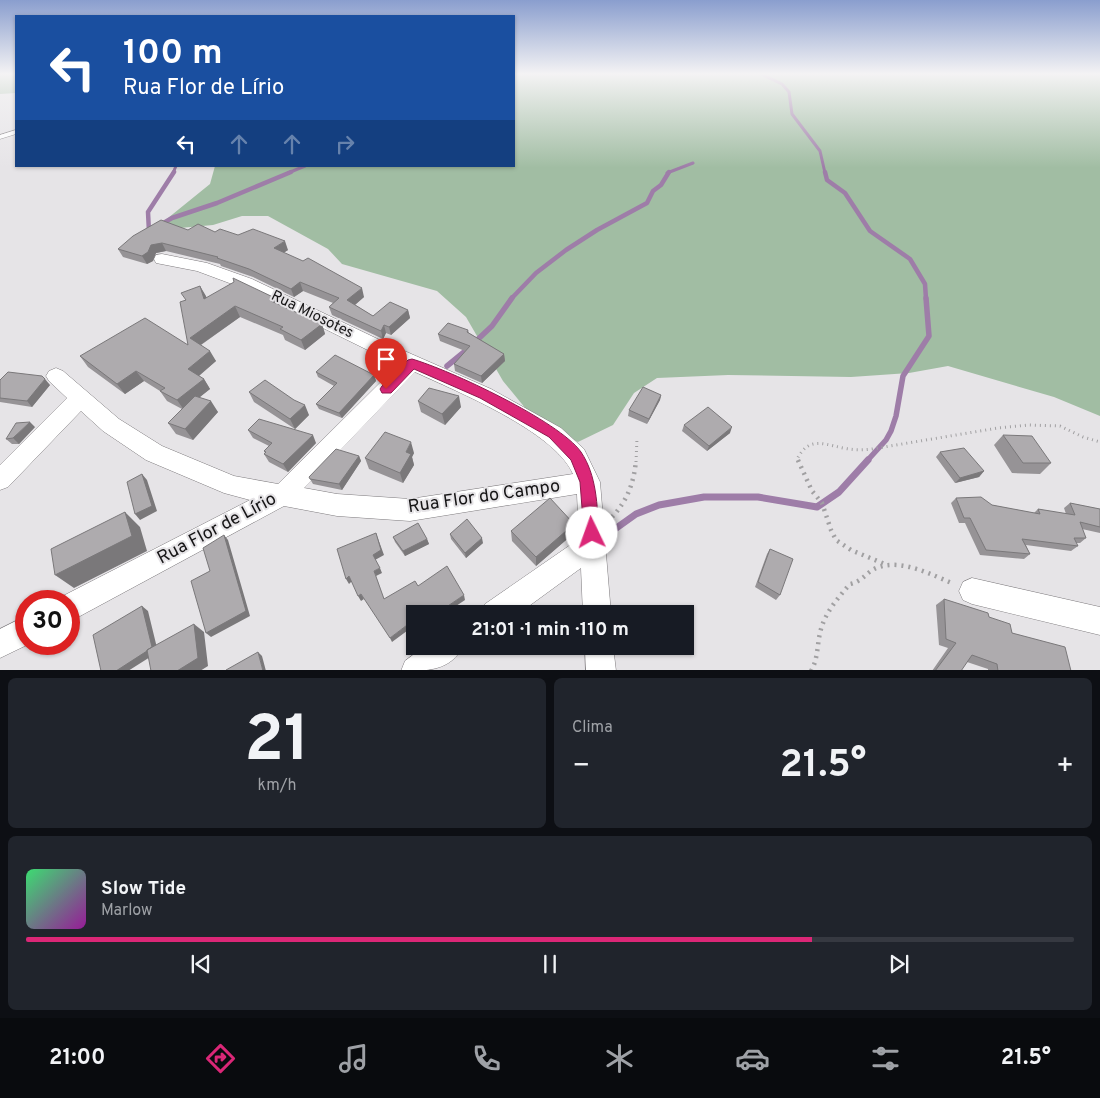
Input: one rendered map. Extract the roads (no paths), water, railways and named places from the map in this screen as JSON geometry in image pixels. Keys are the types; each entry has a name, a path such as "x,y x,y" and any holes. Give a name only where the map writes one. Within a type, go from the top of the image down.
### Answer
{"street":[{"name":"Rua Miosotes","path":"162,259 201,267 246,283 412,363 484,395 553,434 576,456 588,482 596,605"},
{"name":"Rua Flor de Lírio","path":"80,602 282,495 412,363"},
{"name":"Rua Flor do Campo","path":"56,376 111,425 154,453 232,486 337,505 410,510 588,482"},
{"path":"0,480 80,398"},
{"path":"507,605 592,539"},
{"path":"972,591 1100,621"},
{"path":"0,644 15,636"},
{"path":"415,670 436,655"},
{"path":"600,655 601,670"}],"lane":[{"path":"0,136 15,132"}],"waterway":[{"path":"791,105 792,114 820,151 825,173"},
{"path":"669,172 693,163"},
{"path":"173,173 176,167"},
{"path":"288,173 303,167"},
{"path":"149,232 148,212 174,172"},
{"path":"160,225 172,218 217,203 291,172"},
{"path":"511,299 536,273 566,250 597,230 647,203 653,191 661,185 669,172"},
{"path":"825,172 827,180 845,193 870,231 910,259 925,284 926,299"},
{"path":"475,342 492,326 512,298"},
{"path":"866,462 886,440 891,431 896,416 903,376 929,336 926,298"},
{"path":"447,366 469,348"},
{"path":"601,539 636,514 659,505 704,497 758,497 817,507 839,492 868,460"}]}
